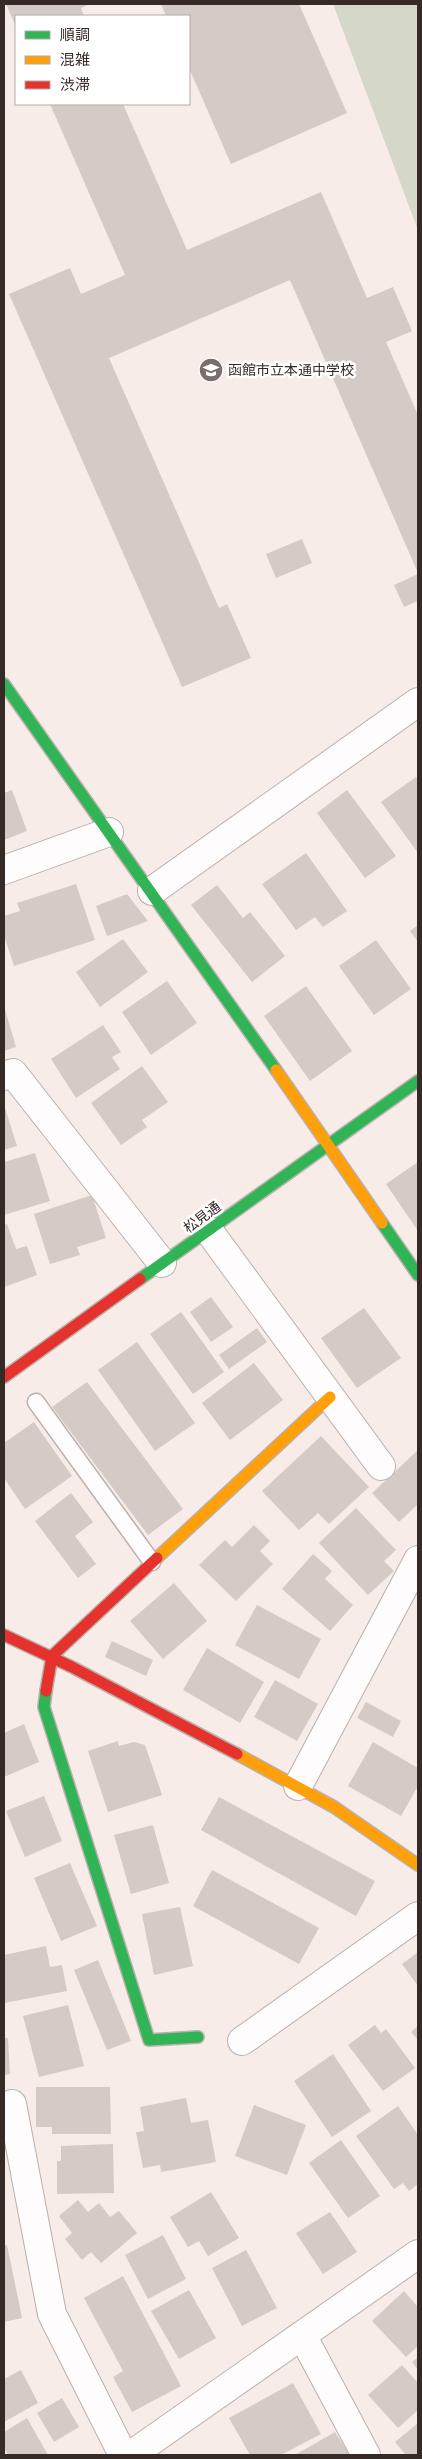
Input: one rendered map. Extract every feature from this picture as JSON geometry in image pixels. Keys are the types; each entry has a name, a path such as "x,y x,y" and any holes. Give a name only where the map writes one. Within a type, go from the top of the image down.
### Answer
{"street":[{"path":"4,684 152,891 418,1275"},
{"path":"152,891 418,702"},
{"path":"4,870 109,832"},
{"path":"4,1076 13,1073 162,1263"},
{"name":"松見通","path":"4,1377 418,1081"},
{"path":"209,1231 382,1466"},
{"path":"198,2037 149,2040 44,1707 52,1656 330,1397"},
{"path":"298,1786 418,1560"},
{"path":"4,1635 52,1656 298,1786 383,1838 418,1865"},
{"path":"242,2042 418,1916"},
{"path":"12,2104 52,2314 123,2455"},
{"path":"131,2455 418,2254"},
{"path":"302,2335 366,2455"}],"lane":[{"path":"36,1402 152,1562"}],"shaded area":[{"path":"333,4 418,4 418,230"}],"building":[{"path":"6,4 90,4 81,8 84,15 15,15 15,25"},
{"path":"161,4 299,4 347,113 231,164 190,70 190,15 166,15"},
{"path":"50,105 123,105 187,250 321,192 367,298 393,287 412,331 386,342 418,415 418,573 290,280 109,358 219,608 227,604 251,658 182,687 9,294 70,268 81,294 125,275"},
{"path":"302,539 312,563 276,578 266,554"},
{"path":"418,574 418,601 404,607 394,585"},
{"path":"416,777 418,780 418,853 381,802"},
{"path":"12,790 27,831 4,840 4,793"},
{"path":"347,790 396,856 365,878 317,813"},
{"path":"306,853 347,911 323,927 315,917 296,930 262,884"},
{"path":"76,884 95,940 14,966 4,935 4,916 20,911 17,903"},
{"path":"217,885 243,918 250,912 285,956 252,982 191,905"},
{"path":"127,894 148,921 107,936 96,906"},
{"path":"418,925 418,942 410,931"},
{"path":"123,939 148,972 100,1007 76,972"},
{"path":"376,940 411,989 374,1015 339,966"},
{"path":"167,981 197,1023 151,1055 122,1012"},
{"path":"306,986 352,1051 310,1081 264,1016"},
{"path":"4,1006 16,1047 4,1051"},
{"path":"103,1025 121,1052 112,1057 120,1069 76,1098 51,1059"},
{"path":"142,1066 168,1102 142,1120 147,1127 121,1145 91,1103"},
{"path":"4,1105 17,1146 4,1150"},
{"path":"35,1153 50,1201 4,1215 4,1162"},
{"path":"418,1162 418,1231 386,1184"},
{"path":"92,1195 106,1238 77,1247 80,1255 50,1264 34,1214"},
{"path":"7,1224 16,1249 27,1246 37,1275 4,1287 4,1225"},
{"path":"211,1297 233,1327 211,1342 190,1312"},
{"path":"364,1308 401,1358 357,1388 321,1338"},
{"path":"181,1312 224,1372 193,1394 150,1334"},
{"path":"257,1328 267,1342 229,1369 219,1355"},
{"path":"137,1342 195,1423 155,1451 98,1370"},
{"path":"254,1363 283,1400 230,1440 202,1403"},
{"path":"87,1382 183,1509 148,1535 52,1407"},
{"path":"34,1422 72,1476 25,1509 4,1478 4,1443"},
{"path":"321,1436 369,1487 329,1524 318,1513 299,1530 262,1491"},
{"path":"417,1451 418,1504 399,1522 372,1493"},
{"path":"71,1493 93,1522 75,1536 96,1564 78,1578 35,1521"},
{"path":"356,1508 396,1550 384,1561 394,1571 368,1595 319,1543"},
{"path":"254,1525 270,1541 260,1551 273,1564 236,1601 199,1565 225,1540 232,1547"},
{"path":"313,1554 332,1571 325,1579 353,1605 330,1631 282,1589"},
{"path":"174,1583 207,1621 163,1659 130,1621"},
{"path":"257,1605 321,1639 299,1679 235,1645"},
{"path":"112,1641 153,1660 146,1676 105,1657"},
{"path":"207,1648 264,1682 240,1723 183,1690"},
{"path":"275,1680 318,1704 297,1741 254,1717"},
{"path":"366,1702 401,1721 393,1737 357,1718"},
{"path":"24,1724 39,1762 4,1777 4,1733"},
{"path":"118,1741 119,1746 134,1742 145,1745 162,1795 108,1812 88,1751"},
{"path":"373,1742 418,1768 418,1786 401,1816 348,1786"},
{"path":"44,1796 62,1841 25,1857 6,1811"},
{"path":"219,1797 375,1881 356,1916 201,1830"},
{"path":"153,1825 169,1883 131,1894 114,1835"},
{"path":"70,1863 97,1926 61,1941 34,1878"},
{"path":"212,1870 319,1928 299,1964 193,1906"},
{"path":"180,1907 193,1966 154,1975 142,1914"},
{"path":"46,1946 50,1967 62,1965 67,1991 4,2003 4,1955"},
{"path":"418,1952 418,1986 402,1964"},
{"path":"98,1960 131,2041 107,2050 74,1970"},
{"path":"68,2005 84,2066 39,2077 23,2016"},
{"path":"375,2025 381,2033 386,2029 415,2068 383,2091 348,2045"},
{"path":"418,2026 418,2040 411,2032"},
{"path":"4,2038 8,2038 10,2074 4,2075"},
{"path":"333,2054 371,2111 332,2137 294,2081"},
{"path":"36,2087 110,2087 111,2134 52,2134 52,2127 36,2127"},
{"path":"186,2098 191,2123 208,2120 216,2162 161,2172 160,2165 143,2168 136,2132 144,2131 140,2107"},
{"path":"254,2105 306,2125 287,2175 235,2156"},
{"path":"398,2106 418,2135 418,2184 409,2191 403,2183 394,2189 356,2136"},
{"path":"341,2140 380,2196 348,2218 309,2163"},
{"path":"113,2144 114,2193 57,2194 57,2161 61,2161 61,2146"},
{"path":"211,2192 239,2238 208,2256 199,2241 188,2247 170,2217"},
{"path":"78,2200 88,2212 99,2203 110,2217 119,2211 137,2233 101,2263 91,2252 82,2260 65,2239 72,2233 59,2216"},
{"path":"330,2212 357,2252 323,2274 296,2233"},
{"path":"163,2235 186,2279 148,2299 125,2255"},
{"path":"7,2245 22,2318 4,2322 4,2246"},
{"path":"246,2250 277,2308 242,2326 212,2268"},
{"path":"123,2276 181,2386 132,2412 113,2377 123,2371 84,2298"},
{"path":"189,2290 216,2338 179,2359 151,2311"},
{"path":"404,2291 418,2307 418,2346 406,2357 372,2321"},
{"path":"418,2357 418,2370 412,2362"},
{"path":"402,2365 418,2383 418,2410 398,2428 368,2395"},
{"path":"21,2370 38,2403 4,2422 4,2379"},
{"path":"293,2383 321,2434 281,2455 250,2455 229,2418"},
{"path":"62,2398 79,2427 54,2442 37,2413"},
{"path":"27,2418 48,2455 8,2455 4,2448 4,2432"},
{"path":"418,2423 418,2455 406,2455 395,2442"},
{"path":"335,2432 350,2455 295,2455"}],"traffic: fast":[{"path":"4,684 276,1070"},
{"path":"140,1279 418,1081"},
{"path":"382,1223 418,1275"},
{"path":"46,1691 44,1707 149,2040 198,2037"}],"traffic: slow":[{"path":"276,1070 382,1223"},
{"path":"157,1558 330,1397"},
{"path":"237,1754 334,1807 418,1865"}],"traffic: jam":[{"path":"4,1377 140,1279"},
{"path":"46,1691 52,1656 157,1558"},
{"path":"4,1635 72,1667 237,1754"}],"place":[{"name":"函館市立本通中学校","path":"211,370"}]}
